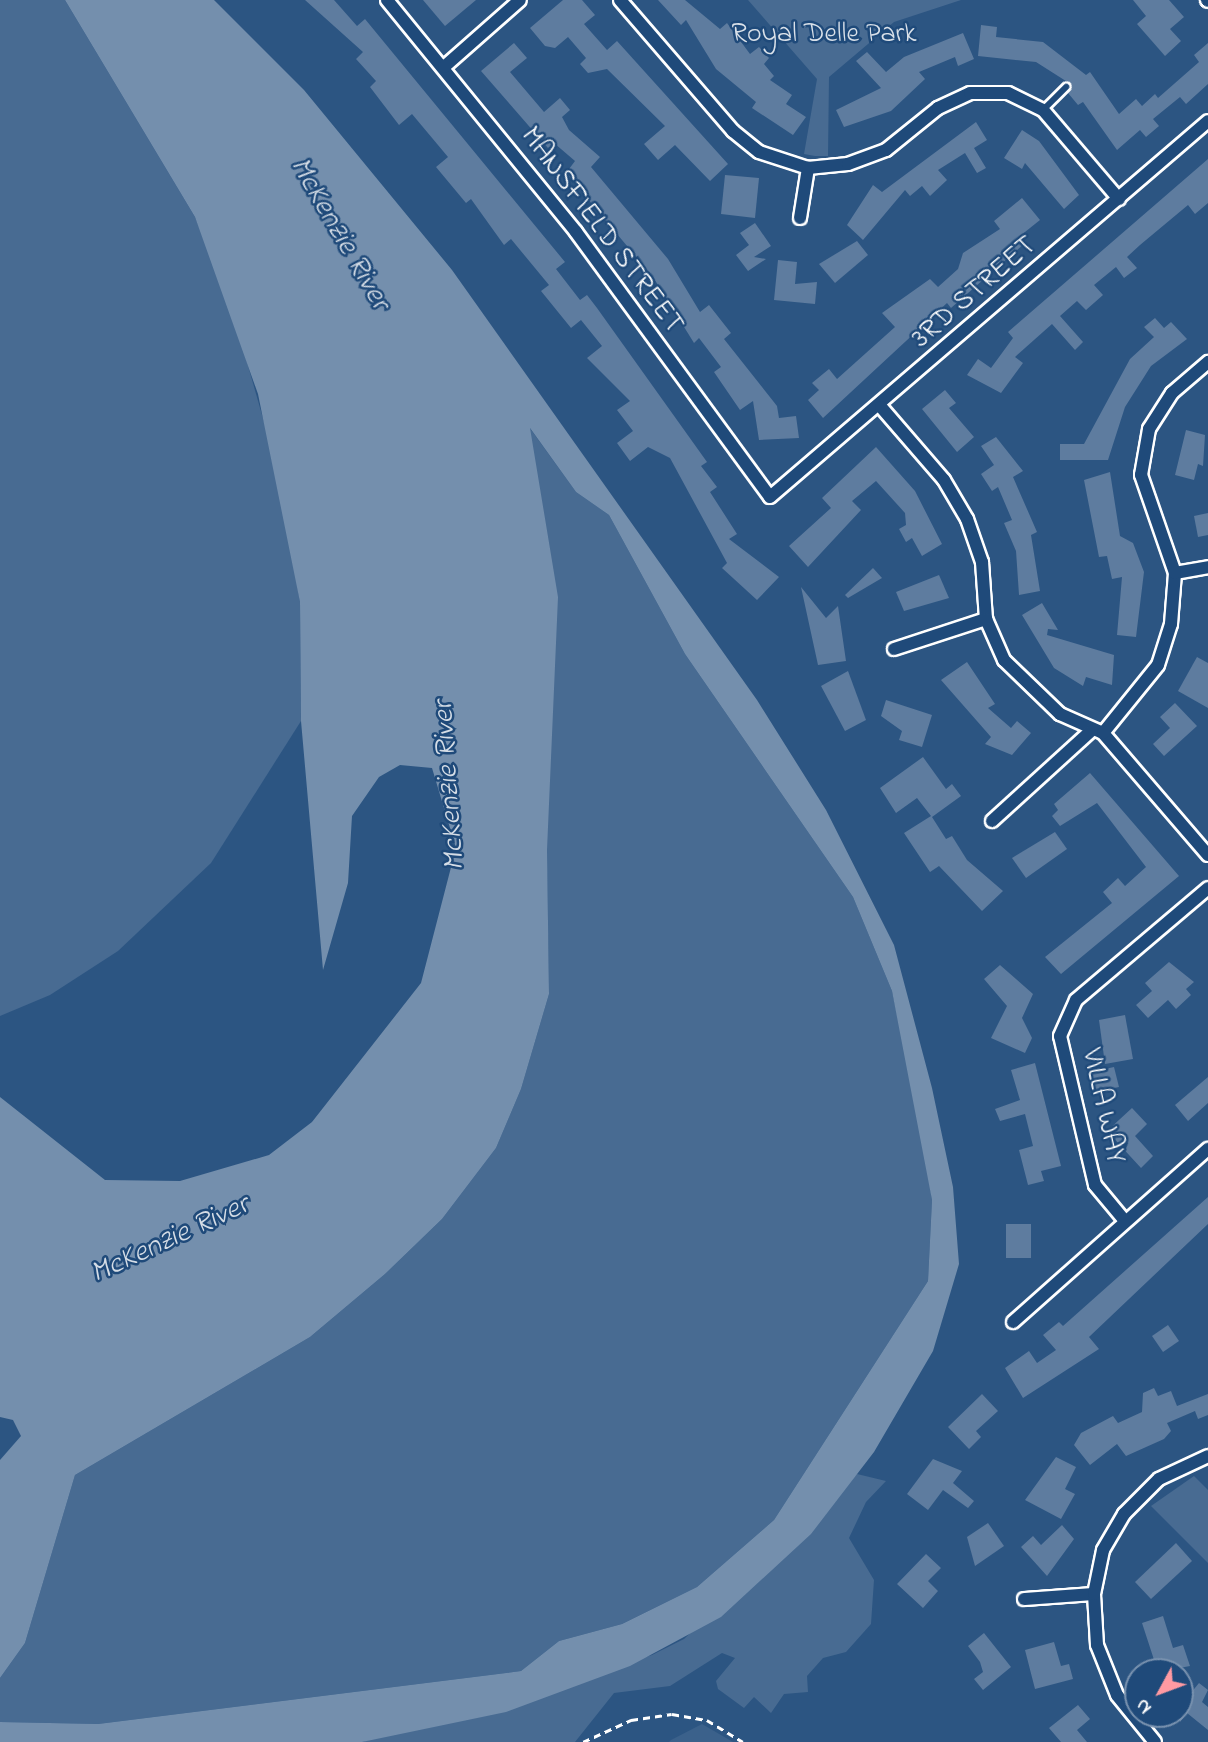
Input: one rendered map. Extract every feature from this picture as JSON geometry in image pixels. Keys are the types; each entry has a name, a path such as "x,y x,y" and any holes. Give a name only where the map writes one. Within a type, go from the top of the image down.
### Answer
{"street":[{"name":"MANSFIELD STREET","path":"387,0 576,232 770,497"},
{"path":"444,67 520,0"},
{"path":"620,0 733,131 759,152 807,168 848,164 886,150 939,108 970,93 1008,93 1043,110 1119,199"},
{"name":"3RD STREET","path":"770,497 881,407 1208,121"},
{"path":"800,218 807,168"},
{"path":"992,821 1097,732 1158,665 1171,624 1175,573 1141,475 1149,429 1172,393 1208,362"},
{"path":"881,407 944,480 967,519 982,562 986,619 1004,660 1032,692 1097,732 1208,855"},
{"path":"1175,573 1208,568"},
{"path":"894,649 986,619"},
{"name":"VILLA WAY","path":"1125,1221 1095,1185 1060,1036 1076,1000 1208,887"},
{"path":"1013,1322 1208,1149"},
{"path":"1155,1742 1117,1695 1102,1657 1094,1594 1103,1550 1124,1514 1159,1479 1208,1455"},
{"path":"1024,1599 1094,1594"}],"lane":[{"path":"1043,110 1066,87"}],"path":[{"path":"583,1742 631,1720 672,1714 707,1720 743,1742"}],"shaded area":[{"path":"702,1724 733,1742 669,1742 671,1740"}],"green space":[{"path":"0,0 65,0 195,217 229,299 280,478 300,602 301,721 211,863 118,951 50,995 0,1016"},
{"name":"Royal Delle Park","path":"748,0 961,0 894,22 829,77 828,156 815,156 804,154 817,79"},
{"path":"529,427 576,492 609,515 685,654 853,897 892,991 924,1139 932,1200 928,1281 774,1520 697,1587 622,1624 559,1641 521,1671 98,1724 0,1722 0,1678 25,1643 75,1475 310,1337 385,1274 442,1219 496,1148 521,1089 549,994 541,504"},
{"path":"857,1474 886,1481 866,1502 849,1538 874,1580 871,1624 846,1652 823,1658 807,1676 808,1692 784,1694 771,1713 754,1697 744,1708 718,1689 716,1681 735,1658 722,1653 670,1686 614,1693 575,1742 362,1742 652,1655 684,1639"},
{"path":"1194,1476 1208,1490 1208,1563 1151,1506"}],"water":[{"name":"McKenzie River","path":"65,0 214,0 304,90 452,270 757,700 826,810 894,945 932,1088 953,1187 959,1264 933,1351 874,1452 811,1534 721,1617 630,1666 506,1712 362,1742 0,1742 0,1722 98,1724 521,1671 559,1641 622,1624 697,1587 774,1520 928,1281 932,1200 892,991 853,897 685,654 609,515 576,492 530,428 558,597 547,850 549,994 521,1089 496,1148 442,1219 385,1274 310,1337 75,1475 25,1643 0,1678 0,1460 21,1436 13,1420 0,1417 0,1097 105,1180 180,1181 269,1155 312,1122 421,983 456,848 432,768 400,765 379,777 352,816 348,883 323,970 301,721 300,602 258,394 195,217"}],"building":[{"path":"305,0 334,0 357,26 365,19 565,262 556,269 580,300 587,295 707,462 701,466 717,487 710,492 737,534 729,539 779,577 757,600 722,568 727,563 670,458 648,447 630,461 617,443 633,431 617,410 630,401 587,358 602,346 581,320 571,328 541,291 549,285 511,239 504,245 471,199 466,203 436,167 448,157 412,114 399,125 370,87 376,81 356,59 363,52"},
{"path":"423,0 476,0 445,26"},
{"path":"563,0 582,0 595,15 584,24 607,50 617,41 728,164 710,181 675,145 658,160 644,144 665,126 607,69 588,73 580,64 586,58 568,37 555,48 545,46 530,28"},
{"path":"658,0 685,0 720,29 727,23 750,54 759,47 769,58 764,64 774,76 770,80 792,95 786,104 806,117 793,135 752,108 756,102 716,69 686,20 681,25"},
{"path":"1133,0 1169,0 1184,17 1170,29 1181,41 1165,56 1137,24 1146,16"},
{"path":"981,25 997,27 996,37 1043,42 1086,75 1090,72 1119,114 1136,99 1142,106 1155,94 1158,98 1199,62 1194,55 1208,43 1208,84 1186,104 1180,97 1153,119 1159,126 1146,137 1140,130 1117,150 1083,102 1078,105 1068,93 1069,83 1036,62 978,56"},
{"path":"963,33 974,59 958,66 955,57 919,72 925,79 891,111 844,127 836,110 881,88 856,61 867,52 886,72 904,57"},
{"path":"514,43 527,58 510,72 544,112 560,98 570,110 562,117 569,130 600,157 591,167 668,259 700,312 709,305 731,333 724,339 777,406 779,418 796,416 799,438 759,440 753,401 740,410 714,372 721,367 699,338 694,343 653,277 566,173 575,161 554,143 548,148 481,71"},
{"path":"976,122 987,140 974,148 986,168 977,173 965,153 938,170 947,180 930,196 922,186 910,196 905,190 863,240 847,225 873,185 882,192"},
{"path":"1022,130 1039,141 1079,195 1064,209 1025,163 1022,169 1004,158"},
{"path":"1208,159 1208,203 1195,214 1188,205 1140,245 1127,257 1137,268 1124,278 1116,267 1094,285 1103,295 1086,310 1077,301 1060,316 1083,342 1075,350 1052,324 1015,357 1023,363 1001,393 967,375 978,359 991,368 1013,338 1008,332"},
{"path":"725,175 759,178 755,218 721,214"},
{"path":"1022,198 1040,220 1020,236 1025,243 951,308 947,303 823,418 808,400 819,390 812,383 829,369 837,379 895,327 882,313 930,279 938,287 958,269 963,253 1000,229 994,221"},
{"path":"755,223 771,246 754,257 766,259 748,271 736,255 749,245 740,233"},
{"path":"857,241 868,255 835,283 819,264"},
{"path":"778,260 797,262 795,284 817,282 815,304 774,300"},
{"path":"1155,318 1164,328 1171,322 1187,339 1151,366 1125,407 1108,460 1060,460 1060,444 1084,444 1130,359 1154,337 1144,327"},
{"path":"945,390 956,403 949,408 974,437 957,452 922,409"},
{"path":"1186,430 1205,435 1203,466 1198,464 1194,480 1175,475"},
{"path":"996,437 1023,471 1013,477 1037,532 1031,535 1040,591 1019,595 1016,551 1004,523 1012,520 998,487 992,491 981,474 994,465 981,446"},
{"path":"876,447 915,491 942,544 922,556 912,538 906,542 899,529 906,525 905,513 876,481 852,501 861,510 808,567 789,546 831,508 822,498"},
{"path":"1110,472 1120,536 1133,543 1144,572 1136,637 1117,635 1122,577 1112,579 1107,556 1099,557 1084,480"},
{"path":"1208,513 1208,535 1198,537 1194,516"},
{"path":"873,568 882,578 848,598 845,595"},
{"path":"939,575 949,598 904,611 896,592"},
{"path":"801,587 826,618 838,606 846,661 818,665"},
{"path":"1042,603 1058,630 1048,629 1047,635 1114,655 1112,685 1086,677 1083,686 1054,668 1022,615"},
{"path":"1197,657 1208,663 1208,708 1178,691"},
{"path":"967,662 995,704 988,708 1011,728 1017,721 1031,733 1012,755 985,744 991,737 941,680"},
{"path":"848,671 866,720 845,731 821,686"},
{"path":"886,700 932,715 922,747 899,740 902,731 881,716"},
{"path":"1175,703 1197,726 1164,756 1153,744 1170,728 1160,717"},
{"path":"923,757 946,789 952,784 961,796 932,817 946,839 952,836 967,860 1003,891 982,911 939,866 930,872 904,833 931,816 917,798 896,813 880,788"},
{"path":"1090,773 1179,876 1061,974 1045,957 1112,903 1103,892 1118,878 1125,886 1146,867 1097,803 1060,826 1052,816 1058,810 1054,804"},
{"path":"1055,832 1067,849 1026,878 1012,858"},
{"path":"1169,962 1194,982 1186,989 1191,995 1176,1009 1168,1000 1148,1018 1136,1005 1152,991 1145,983"},
{"path":"1000,965 1033,994 1022,1018 1032,1038 1025,1053 991,1038 1007,1006 984,979"},
{"path":"1125,1015 1133,1059 1105,1064 1099,1020"},
{"path":"1035,1063 1061,1166 1041,1171 1044,1181 1028,1185 1019,1150 1033,1146 1025,1114 1000,1121 995,1109 1020,1100 1011,1070"},
{"path":"1114,1067 1119,1087 1096,1092 1091,1072"},
{"path":"1208,1077 1208,1103 1188,1121 1175,1105"},
{"path":"1132,1108 1147,1124 1135,1136 1153,1156 1141,1168 1107,1131"},
{"path":"1208,1197 1208,1224 1089,1337 1099,1349 1023,1398 1005,1368 1029,1351 1037,1363 1056,1350 1043,1335 1059,1322 1063,1326"},
{"path":"1006,1224 1031,1224 1031,1258 1006,1258"},
{"path":"1168,1325 1179,1341 1163,1352 1152,1336"},
{"path":"1154,1388 1158,1396 1171,1391 1177,1406 1208,1394 1208,1415 1198,1419 1195,1411 1167,1423 1171,1431 1164,1439 1126,1456 1117,1444 1090,1465 1074,1445 1081,1433 1113,1416 1118,1423 1142,1412 1143,1393"},
{"path":"982,1394 998,1411 976,1431 981,1437 969,1449 948,1427"},
{"path":"1056,1457 1076,1467 1065,1489 1075,1494 1061,1519 1025,1500"},
{"path":"933,1459 962,1471 953,1483 974,1501 968,1508 943,1490 928,1510 907,1494"},
{"path":"988,1523 1004,1546 975,1566 967,1537"},
{"path":"1062,1525 1074,1539 1047,1576 1021,1547 1033,1536 1041,1545"},
{"path":"1176,1543 1192,1561 1151,1599 1135,1582"},
{"path":"926,1554 941,1568 928,1581 938,1591 923,1608 897,1584"},
{"path":"1163,1616 1173,1648 1183,1645 1187,1658 1153,1658 1142,1623"},
{"path":"984,1633 1011,1667 983,1690 974,1679 983,1672 980,1662 968,1646"},
{"path":"1054,1642 1061,1666 1069,1664 1073,1679 1035,1689 1025,1650"},
{"path":"1199,1683 1208,1690 1202,1702 1208,1707 1208,1730 1194,1719 1194,1689"},
{"path":"1078,1705 1090,1719 1077,1730 1087,1742 1061,1742 1049,1728"}]}
